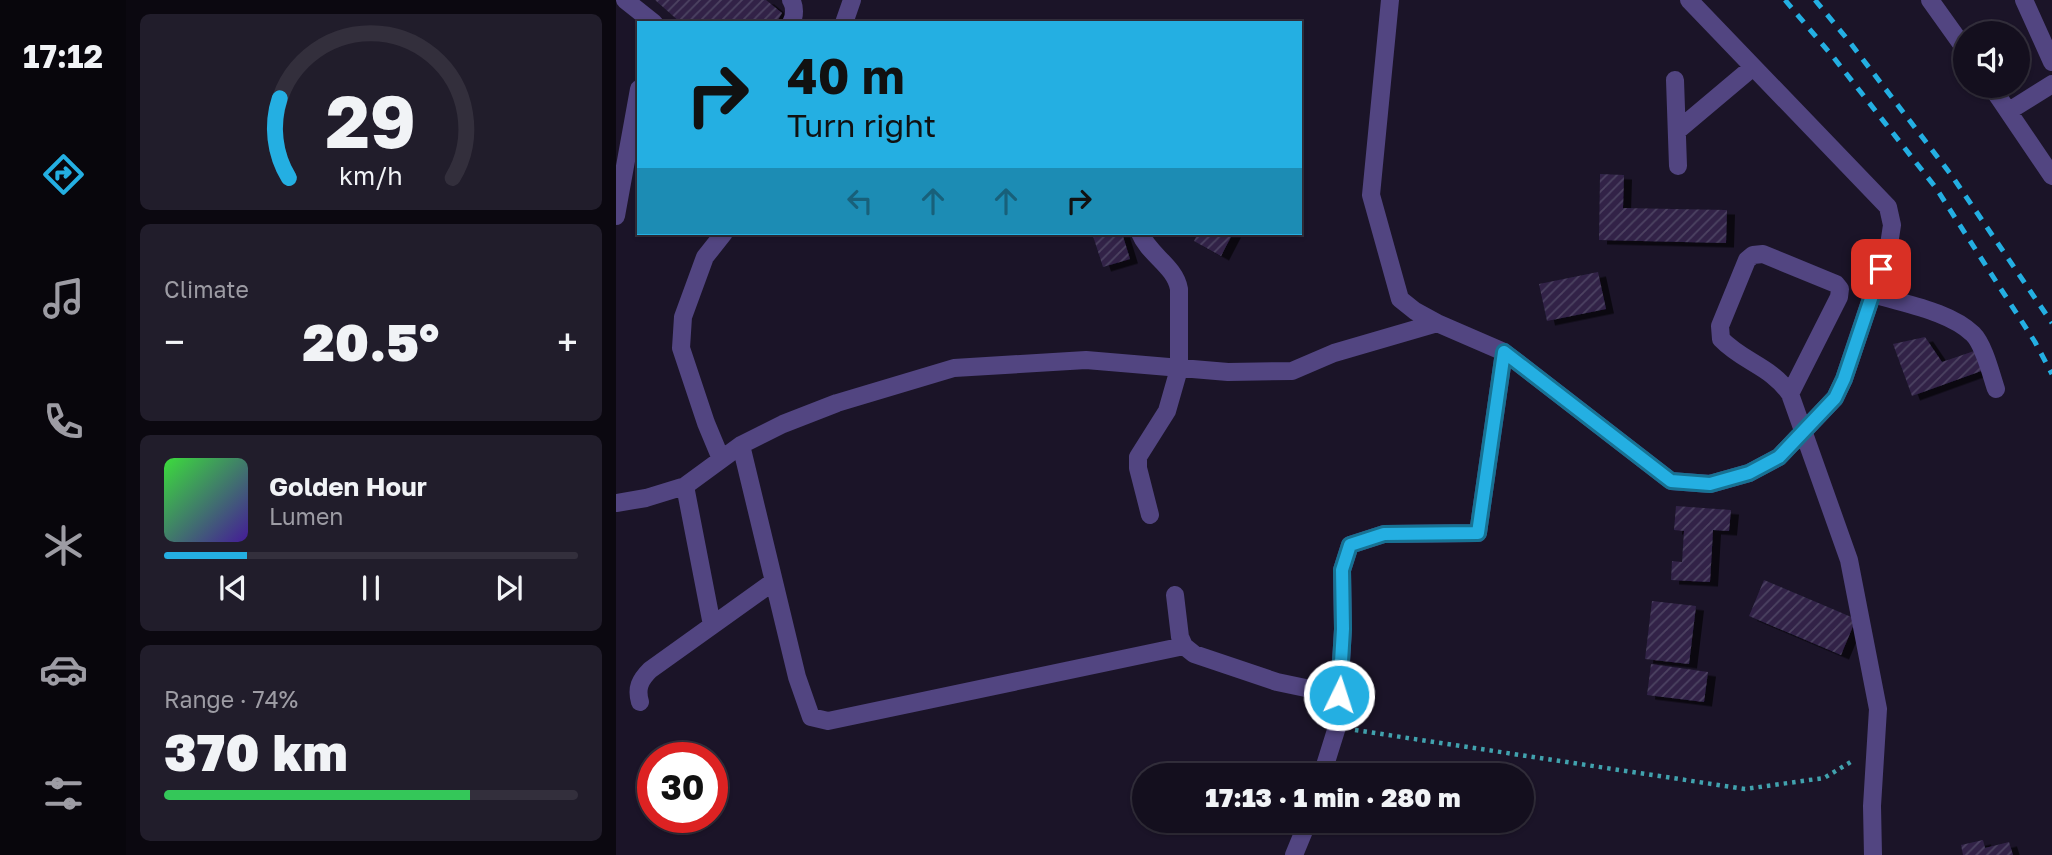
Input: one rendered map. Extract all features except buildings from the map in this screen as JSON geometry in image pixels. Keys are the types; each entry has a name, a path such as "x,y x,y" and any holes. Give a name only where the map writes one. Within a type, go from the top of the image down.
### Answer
{"street":[{"path":"625,0 651,21"},
{"path":"791,0 794,4 792,21"},
{"path":"845,21 852,0"},
{"path":"1390,0 1371,195 1400,299 1437,323 1504,352 1671,481 1710,484 1749,473 1779,457 1835,398 1873,294 1889,245 1892,225 1888,207 1689,0"},
{"path":"1930,0 1953,32"},
{"path":"2024,0 2052,62"},
{"path":"1677,131 1754,67"},
{"path":"1675,80 1678,166"},
{"path":"2009,111 2052,84"},
{"path":"2000,98 2052,176"},
{"path":"616,216 637,100"},
{"path":"721,459 681,348 683,317 705,257 722,235"},
{"path":"1141,235 1149,250 1177,279 1179,369 1167,411 1138,457 1138,468 1150,515"},
{"path":"1790,394 1839,297 1840,289 1836,284 1763,254 1753,255 1746,260 1720,326 1721,339 1732,351 1758,364 1782,382 1790,394 1849,560 1878,709 1872,806 1873,855"},
{"path":"1873,294 1950,318 1975,335 1989,365 1996,389"},
{"path":"616,503 646,498 685,486 741,445 783,424 836,403 954,368 1086,359 1228,373 1292,371 1334,353 1437,323"},
{"path":"1326,763 1337,727 1343,629 1342,570 1350,545 1384,534 1478,533 1504,352"},
{"path":"741,445 797,677 811,717 828,721 1184,646"},
{"path":"685,486 712,625"},
{"path":"640,702 639,685 650,670 773,582"},
{"path":"1175,595 1180,637 1184,646 1194,654 1276,682 1339,695"},
{"path":"1294,855 1303,833"}],"path":[{"path":"1337,727 1745,789 1824,778 1876,747"}],"railway":[{"path":"1785,0 1936,188 2035,342 2052,374"},
{"path":"1815,0 1952,176 2052,323"}],"route":[{"path":"1339,695 1343,629 1342,570 1350,545 1384,534 1478,533 1504,352 1671,481 1710,484 1749,473 1779,457 1835,398 1881,269"}]}
